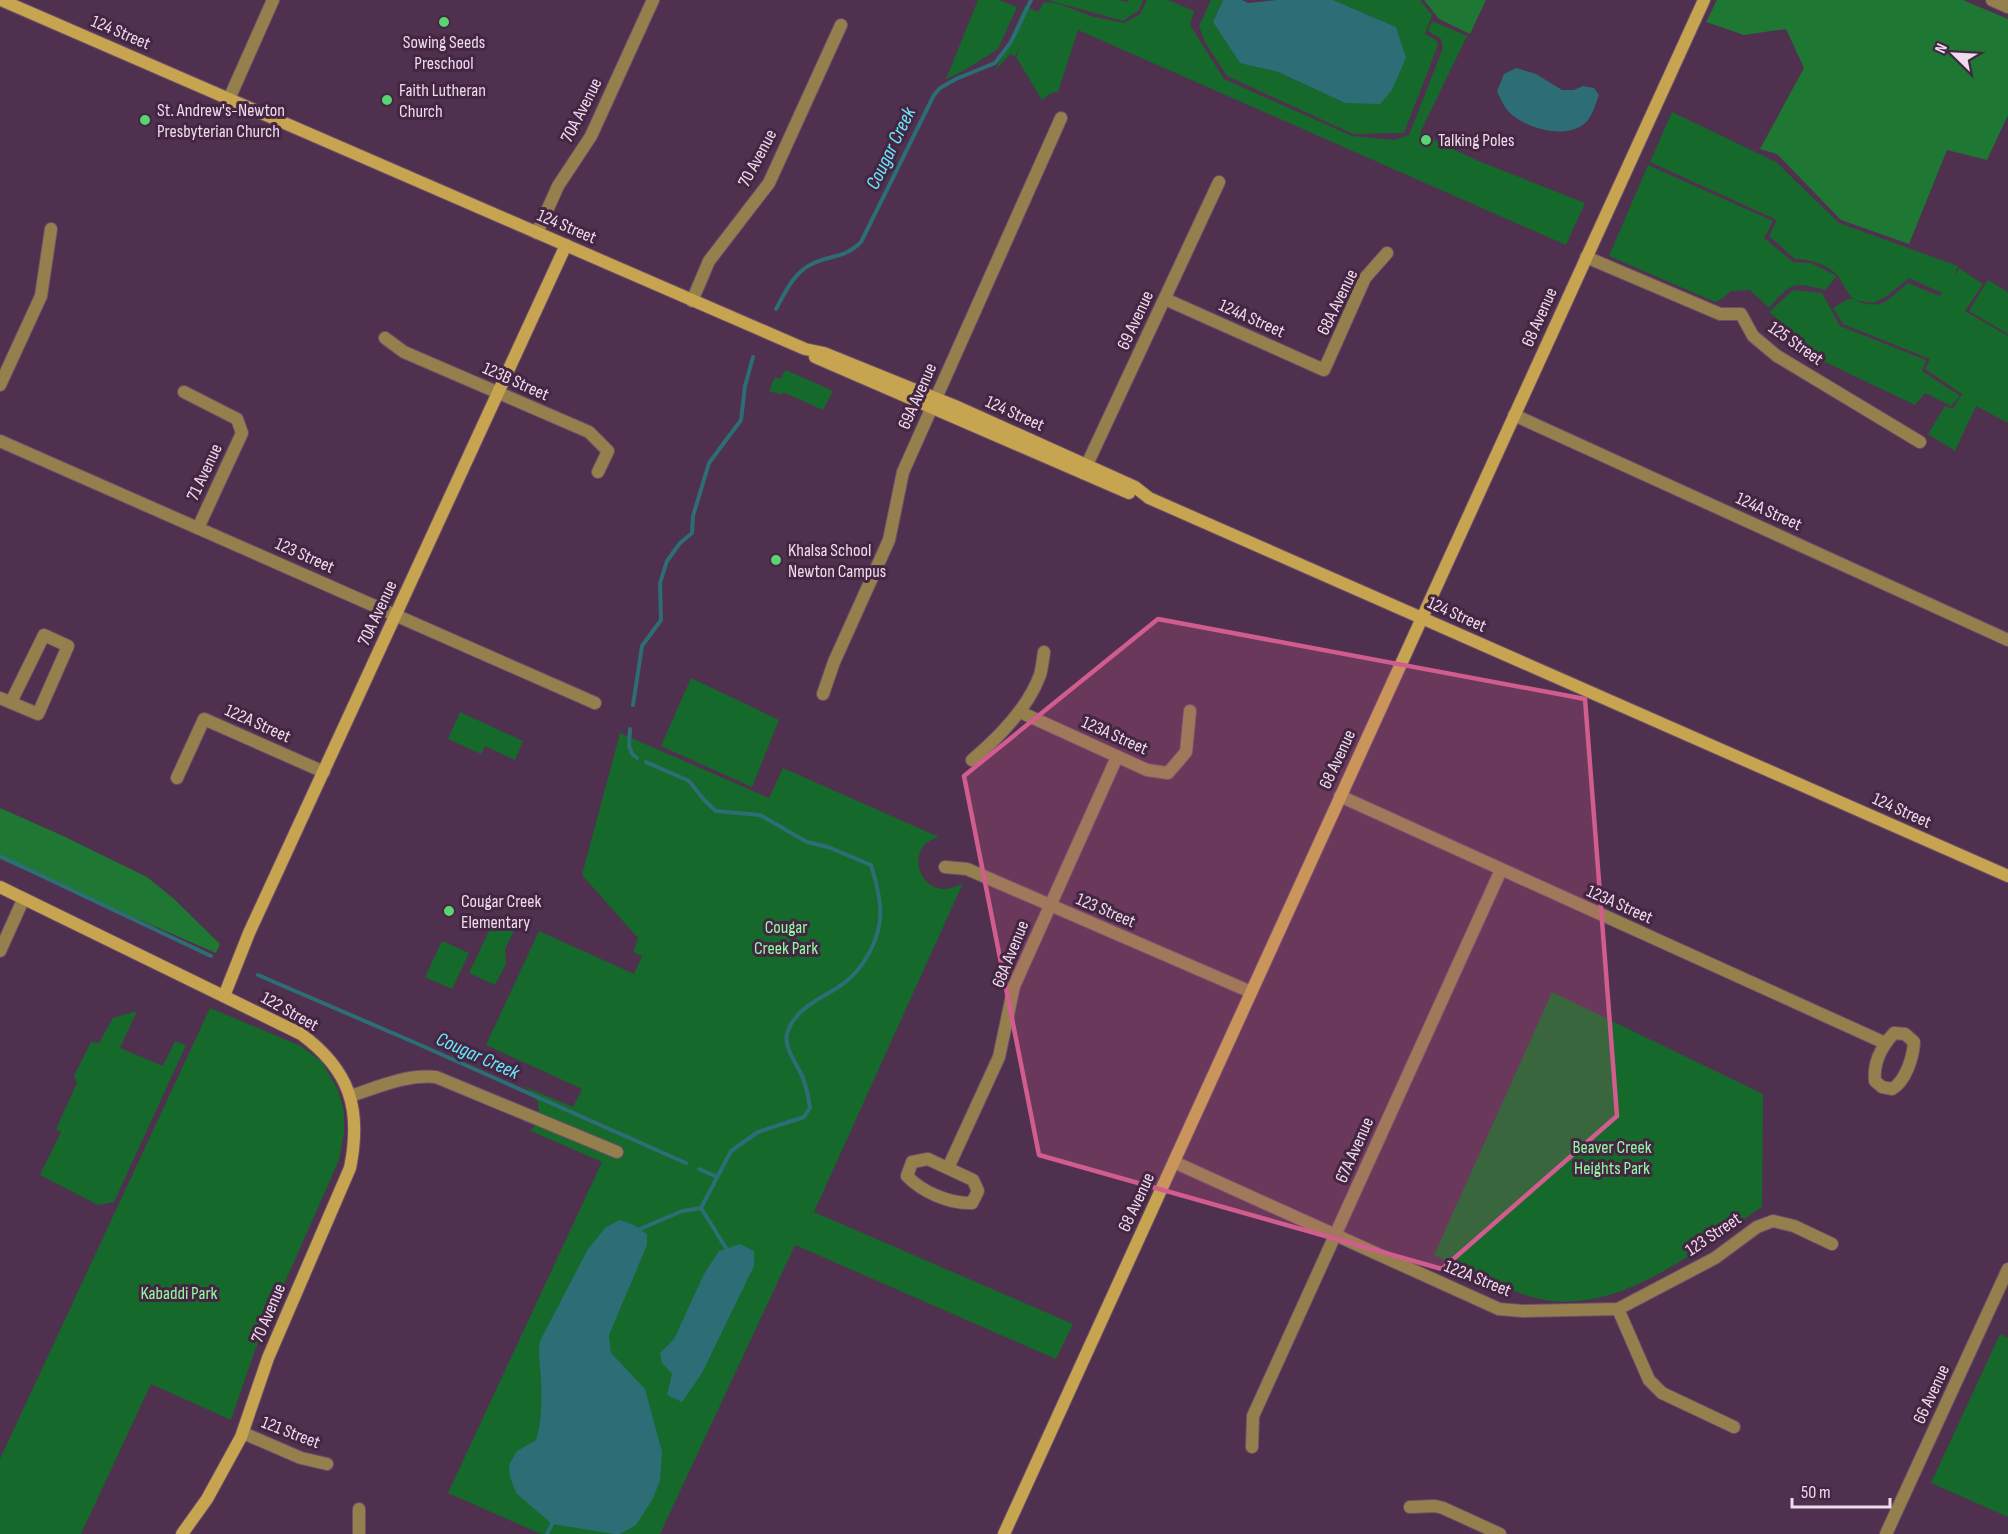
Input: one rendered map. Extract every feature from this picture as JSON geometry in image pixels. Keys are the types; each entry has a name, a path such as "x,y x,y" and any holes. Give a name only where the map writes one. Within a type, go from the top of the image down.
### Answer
{"street":[{"name":"124 Street","path":"1,0 805,349 824,353 1085,469 1135,488 1149,498 2008,876"},
{"path":"230,99 273,0"},
{"name":"70A Avenue","path":"537,233 558,186 591,136 653,0"},
{"name":"68 Avenue","path":"1005,1534 1704,0"},
{"path":"1992,0 2008,7"},
{"name":"70 Avenue","path":"692,300 709,261 769,183 842,25"},
{"name":"69A Avenue","path":"823,694 834,662 889,540 903,472 1061,118"},
{"name":"69 Avenue","path":"1085,469 1219,182"},
{"path":"0,385 41,296 51,230"},
{"name":"70A Avenue","path":"224,996 249,933 566,245"},
{"name":"68A Avenue","path":"1324,370 1365,278 1387,253"},
{"name":"125 Street","path":"1586,257 1720,314 1741,314 1753,336 1777,356 1920,442"},
{"name":"124A Street","path":"1165,299 1324,370"},
{"name":"123B Street","path":"385,338 404,352 589,432 608,451 598,472"},
{"name":"71 Avenue","path":"184,392 237,419 242,433 198,528"},
{"name":"124A Street","path":"1514,415 2008,640"},
{"name":"123 Street","path":"0,441 595,703"},
{"path":"44,635 68,646 38,714 6,700 44,635"},
{"path":"972,760 992,743 1020,712 1040,676 1044,652"},
{"name":"123A Street","path":"1020,712 1147,770 1168,773 1186,752 1190,711"},
{"name":"122A Street","path":"177,778 204,719 324,772"},
{"name":"68A Avenue","path":"948,1168 999,1057 1014,986 1117,757"},
{"name":"123A Street","path":"1340,796 1885,1043"},
{"name":"123 Street","path":"945,867 967,868 1251,992"},
{"name":"67A Avenue","path":"1252,1447 1253,1416 1501,870"},
{"name":"122 Street","path":"0,887 301,1034 320,1049 340,1075 350,1096"},
{"path":"0,951 23,900"},
{"path":"1894,1033 1905,1034 1914,1042 1913,1054 1899,1085 1892,1089 1882,1087 1875,1081 1874,1069 1885,1043 1894,1033"},
{"path":"350,1096 406,1078 421,1075 436,1077 617,1152"},
{"name":"70 Avenue","path":"182,1534 207,1499 243,1433 268,1358 350,1168 355,1142 355,1121 350,1096"},
{"path":"928,1159 948,1168 973,1180 978,1191 972,1203 958,1204 916,1185 907,1176 912,1162 928,1159"},
{"name":"122A Street","path":"1174,1162 1499,1309 1523,1311 1618,1309"},
{"name":"123 Street","path":"1618,1309 1715,1258 1757,1227 1773,1221 1794,1226 1832,1244"},
{"name":"66 Avenue","path":"1886,1534 2008,1269"},
{"path":"1618,1309 1648,1380 1662,1393 1734,1427"},
{"name":"121 Street","path":"243,1433 301,1458 327,1464"},
{"path":"1410,1507 1443,1508 1500,1534"},
{"path":"359,1509 359,1534"}],"highlighted area":[{"path":"1158,619 1585,699 1617,1116 1442,1269 1039,1155 964,776"}],"green space":[{"path":"978,0 999,0 1017,7 998,49 946,79"},
{"path":"1048,0 1126,2 1143,0 1139,10 1123,21"},
{"path":"1147,0 1168,0 1194,11 1190,25 1224,79 1352,136 1394,140 1409,135 1443,48 1441,39 1428,31 1432,21 1467,36 1420,133 1476,160 1585,203 1566,245 1078,30 1058,92 1051,93 1042,100 1016,57 1022,43 1015,56 1010,54 995,71 1025,6 1038,12 1044,2 1056,3 1094,17 1124,23 1140,14"},
{"path":"1211,0 1223,0 1213,22 1240,62 1278,72 1345,103 1396,27 1333,0 1420,0 1432,15 1425,34 1436,40 1438,45 1404,133 1353,134 1227,76 1206,44 1199,26"},
{"path":"1424,0 1486,0 1470,34 1439,19"},
{"path":"1717,0 1963,0 2008,19 2008,115 1987,160 1947,150 1909,244 1841,220 1777,154 1760,149 1804,68 1786,29 1744,35 1706,22"},
{"path":"1672,112 1776,162 1839,223 1958,266 1954,276 1959,268 1983,284 1965,311 2008,336 2008,423 1976,406 1955,451 1928,434 1945,406 1953,409 1962,394 1925,369 1930,359 1843,324 1833,308 1848,299 1853,299 1838,276 1830,269 1818,263 1795,259 1769,236 1777,220 1650,162","holes":["1909,278 1942,293 1939,296 1908,283 1889,299 1878,304 1871,305 1853,300 1874,303 1887,296"]},
{"path":"1648,165 1773,221 1764,238 1793,262 1811,263 1837,276 1825,290 1793,286 1769,308 1750,290 1731,291 1715,302 1609,256"},
{"path":"1988,280 2008,292 2008,334 1969,311"},
{"path":"1793,290 1822,293 1840,326 1926,360 1922,371 1960,396 1951,406 1925,393 1915,405 1823,361 1795,341 1794,333 1769,312"},
{"path":"786,370 833,391 823,410 783,392 782,395 769,391 775,377 780,379"},
{"path":"691,678 779,720 752,787 661,746"},
{"path":"460,712 523,741 515,760 485,746 481,754 448,739"},
{"name":"Cougar Creek Park","path":"620,733 769,798 783,768 939,837 927,843 920,852 918,862 921,873 927,882 936,888 948,889 963,883 814,1212 1073,1324 1056,1359 795,1245 660,1534 541,1534 448,1493 602,1162 531,1131 535,1125 539,1106 534,1095 523,1086 573,1107 582,1089 486,1045 539,931 634,974 642,956 633,952 638,938 582,875"},
{"path":"0,808 147,877 174,899 220,944 216,953 0,859"},
{"path":"509,915 520,919 505,949 506,964 495,985 469,973 489,931"},
{"path":"442,941 469,953 452,989 425,977"},
{"name":"Beaver Creek Heights Park","path":"1552,992 1763,1094 1762,1207 1657,1275 1599,1298 1570,1302 1527,1296 1434,1255"},
{"name":"Kabaddi Park","path":"210,1008 301,1046 322,1062 338,1090 344,1111 344,1133 339,1160 255,1350 231,1420 151,1384 81,1534 0,1534 0,1459"},
{"path":"137,1011 120,1048 163,1066 175,1041 186,1045 114,1202 98,1205 40,1175 61,1132 56,1129 77,1083 74,1076 91,1042 99,1043 113,1018"},
{"path":"2000,1334 2008,1338 2008,1517 1931,1483"}],"shaded area":[{"path":"1223,0 1242,0 1248,3 1276,0 1333,0 1396,27 1406,58 1392,90 1380,104 1345,103 1278,72 1240,63 1213,22"},
{"path":"1516,68 1536,74 1562,90 1574,90 1583,86 1594,88 1599,95 1589,118 1576,129 1556,131 1534,127 1516,118 1505,108 1497,91 1504,74"},
{"path":"620,1220 634,1225 647,1234 647,1245 609,1335 611,1353 645,1389 662,1452 660,1481 652,1500 636,1525 620,1534 614,1534 552,1524 516,1493 510,1477 509,1465 517,1451 536,1440 538,1433 541,1402 540,1341 588,1249 606,1227"},
{"path":"740,1244 754,1251 754,1266 702,1373 682,1402 667,1395 672,1374 662,1363 660,1353 674,1339 704,1274 719,1251"}],"waterway":[{"name":"Cougar Creek","path":"776,309 790,284 804,269 817,262 848,252 861,242 934,95 940,88 956,79 995,63 1011,42 1031,0"},
{"name":"Cougar Creek","path":"633,705 642,646 661,620 660,583 667,561 680,543 692,533 693,516 709,463 741,420 745,386 753,357"},
{"name":"Cougar Creek","path":"630,729 629,746 632,754 637,758"},
{"name":"Cougar Creek","path":"646,762 689,781 716,811 760,815 807,842 828,847 871,865 879,896 878,930 875,941 863,963 846,981 801,1012 795,1018 787,1034 787,1046 804,1081 810,1108 804,1117 758,1132 731,1151 701,1208 726,1248"},
{"name":"Cougar Creek","path":"0,856 211,956"},
{"name":"Cougar Creek","path":"258,975 686,1163"},
{"name":"Cougar Creek","path":"699,1169 715,1176"},
{"name":"Cougar Creek","path":"640,1229 682,1211 701,1208"},
{"name":"Cougar Creek","path":"547,1534 552,1524"}],"place":[{"name":"Sowing Seeds Preschool","path":"444,22"},
{"name":"Faith Lutheran Church","path":"387,100"},
{"name":"St. Andrew's-Newton Presbyterian Church","path":"145,120"},
{"name":"Talking Poles","path":"1426,140"},
{"name":"Khalsa School Newton Campus","path":"776,560"},
{"name":"Cougar Creek Elementary","path":"449,911"}]}
